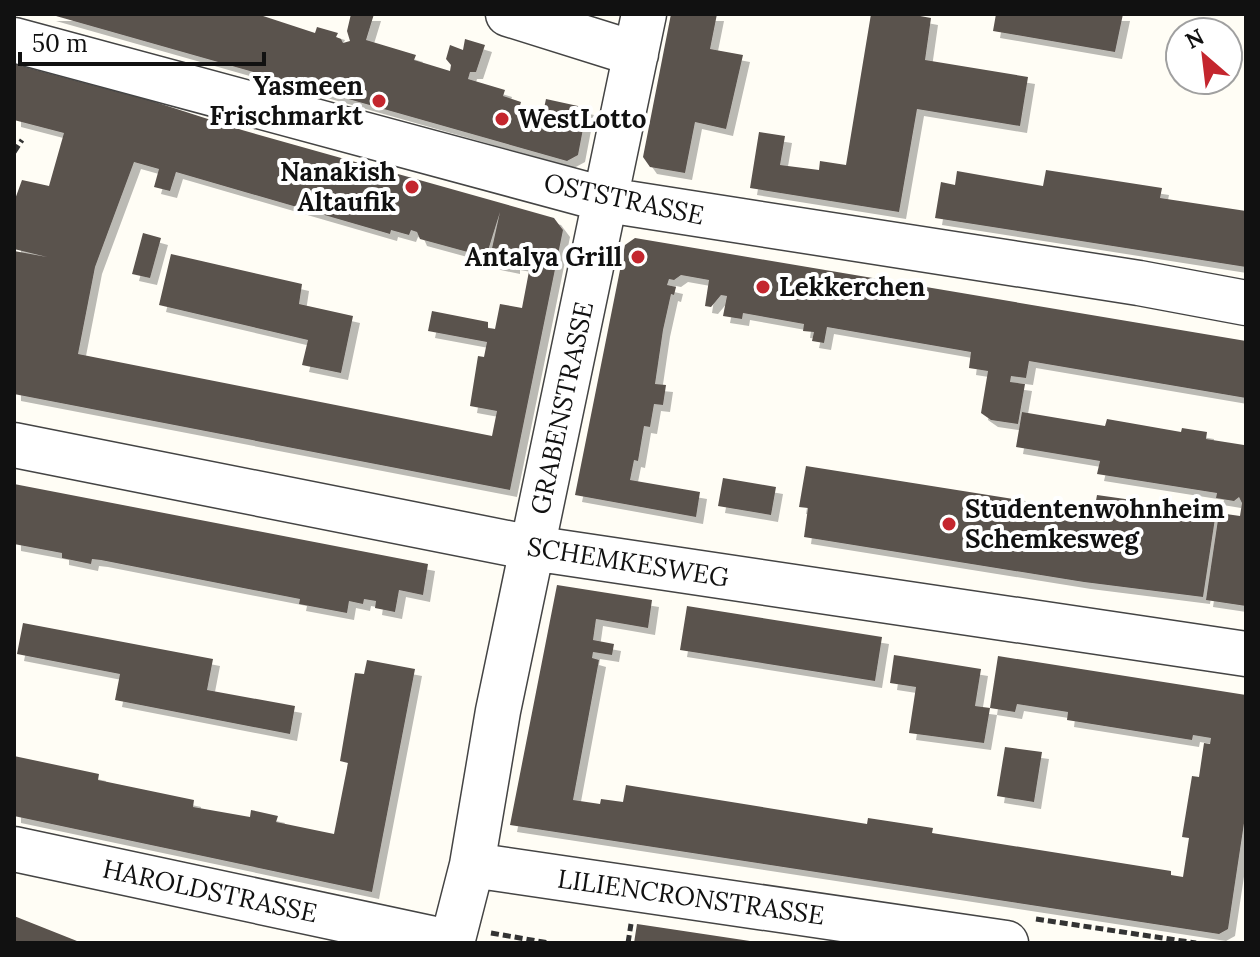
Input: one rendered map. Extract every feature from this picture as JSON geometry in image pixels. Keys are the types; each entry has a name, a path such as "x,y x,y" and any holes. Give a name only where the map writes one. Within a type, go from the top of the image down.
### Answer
{"street":[{"path":"508,14 640,34"},
{"name":"GRABENSTRASSE","path":"454,937 472,865 498,711 532,548 590,196 640,34"},
{"name":"OSTSTRASSE","path":"14,40 590,196 1139,283 1246,303"},
{"name":"SCHEMKESWEG","path":"14,445 532,548 1246,654"},
{"name":"HAROLDSTRASSE","path":"14,849 454,937"},
{"name":"LILIENCRONSTRASSE","path":"472,865 1006,943"}],"path":[{"path":"14,152 22,140"},
{"path":"454,937 549,943"}],"building":[{"path":"49,14 257,14 315,33 317,27 338,33 336,37 343,43 350,41 347,31 351,14 374,14 366,40 416,55 414,60 450,71 451,65 446,59 450,45 463,50 465,39 485,45 476,72 470,72 468,79 505,90 503,96 521,102 518,112 536,117 537,111 543,113 546,99 587,108 578,155 567,161"},
{"path":"671,14 717,14 710,49 743,55 726,129 695,122 685,173 650,167 643,157"},
{"path":"871,14 909,14 931,18 925,60 1028,77 1020,126 917,109 899,212 750,188 759,132 785,136 780,165 819,170 820,161 846,165"},
{"path":"996,14 1123,14 1115,52 993,31"},
{"path":"14,64 554,218 563,230 510,490 14,394 14,251 47,257 14,249 14,202 22,180 49,186 64,133 14,120","holes":["134,162 159,169 154,187 170,191 176,172 390,234 391,230 409,235 411,230 417,232 420,239 486,257 500,212 489,262 513,267 513,263 530,266 522,308 500,304 495,329 488,328 488,322 432,311 428,331 487,342 484,357 478,356 470,406 497,411 492,436 78,354 95,267"]},
{"path":"1046,170 1162,188 1160,198 1246,211 1246,267 935,218 941,182 955,185 957,171 1043,186"},
{"path":"143,233 161,238 150,278 132,274"},
{"path":"635,238 1246,341 1246,398 1029,361 1026,378 1011,376 1010,382 1025,384 1018,424 991,420 981,413 988,371 969,368 971,352 827,327 824,343 812,341 814,332 803,331 804,324 743,313 742,319 723,316 727,296 721,295 711,307 705,306 709,280 681,275 674,280 669,279 667,285 676,287 674,295 671,294 663,330 655,384 666,385 663,405 654,404 650,427 644,426 638,461 634,460 630,480 700,492 696,517 575,495 625,245"},
{"path":"171,254 302,284 299,304 353,316 341,373 302,365 308,340 159,305"},
{"path":"1022,412 1105,426 1107,419 1181,432 1182,428 1207,432 1206,439 1244,445 1246,606 1206,600 1219,513 1240,516 1242,503 1239,497 1234,501 1216,498 1217,493 1097,474 1100,461 1016,447"},
{"name":"Studentenwohnheim Schemkesweg","path":"806,466 1094,512 1097,495 1216,512 1203,597 1084,582 804,537 808,508 799,507"},
{"path":"723,478 776,487 771,515 718,506"},
{"path":"14,484 428,564 423,595 399,590 395,612 375,608 376,601 364,599 363,604 349,601 347,613 299,604 300,599 101,560 92,559 91,564 62,558 62,553 14,544"},
{"path":"557,585 652,600 648,628 596,619 593,640 614,644 612,655 593,652 592,658 599,660 573,800 600,804 601,799 623,802 626,785 867,824 868,818 933,828 932,833 1171,871 1171,875 1183,877 1189,838 1182,837 1192,776 1199,777 1204,743 1210,744 1211,738 1193,735 1192,740 1067,720 1068,712 1017,704 1015,712 990,708 998,656 1246,695 1246,810 1228,929 1219,934 510,825"},
{"path":"687,606 882,637 875,681 680,650"},
{"path":"23,623 213,659 207,690 295,706 290,734 115,700 120,674 17,654"},
{"path":"894,655 981,669 975,706 990,708 984,743 909,733 916,687 890,683"},
{"path":"367,660 415,669 372,892 14,816 14,756 99,774 98,780 194,800 193,807 250,817 251,810 278,816 276,822 334,834 348,763 340,761 355,673 364,674"},
{"path":"1005,747 1042,752 1034,802 997,796"},
{"path":"14,916 82,943 14,943"},
{"path":"637,924 750,941 750,943 634,943"}],"place":[{"name":"Yasmeen Frischmarkt","path":"379,101"},
{"name":"WestLotto","path":"502,119"},
{"name":"Nanakish Altaufik","path":"412,187"},
{"name":"Antalya Grill","path":"638,257"},
{"name":"Lekkerchen","path":"763,287"},
{"name":"Studentenwohnheim Schemkesweg","path":"949,524"}]}
